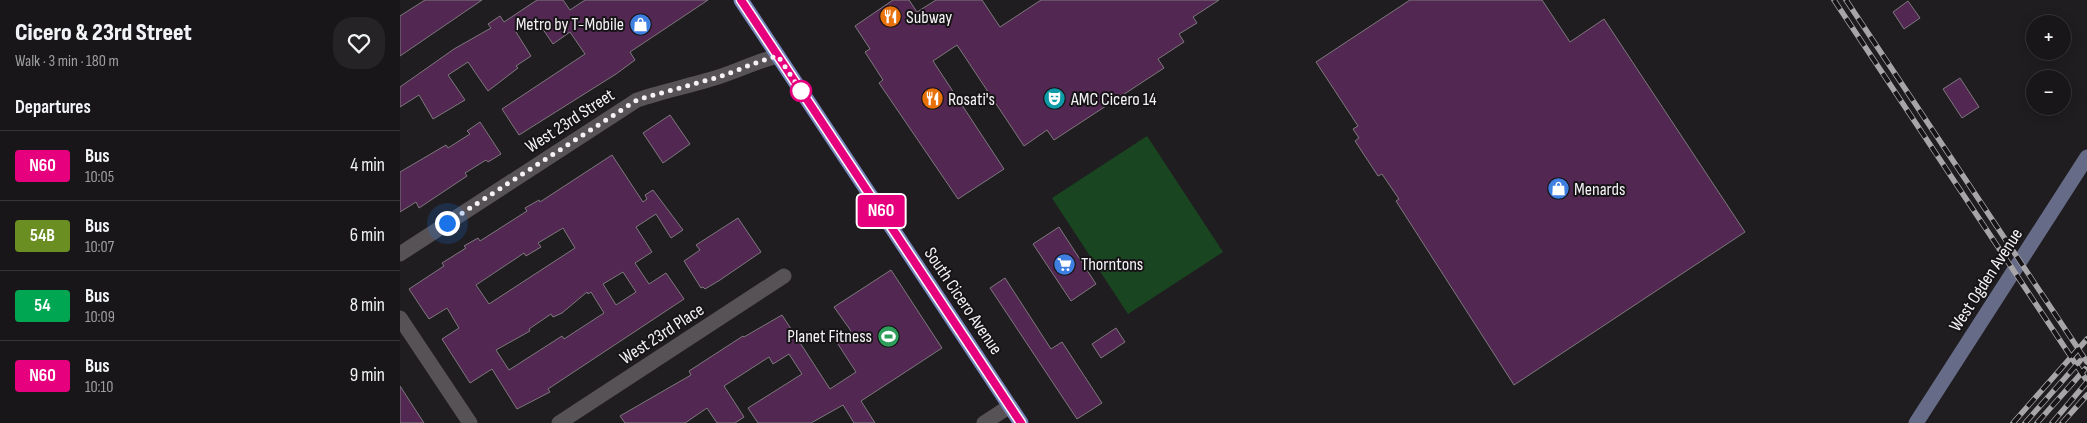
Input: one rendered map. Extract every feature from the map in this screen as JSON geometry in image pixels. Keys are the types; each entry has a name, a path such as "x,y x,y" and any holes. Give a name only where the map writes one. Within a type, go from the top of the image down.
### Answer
{"main road":[{"name":"South Cicero Avenue","path":"740,0 1021,423"},
{"name":"West Ogden Avenue","path":"1916,423 2087,156"}],"street":[{"name":"West 23rd Street","path":"400,254 637,100 708,81 752,62 778,56"},
{"name":"West 23rd Place","path":"559,423 784,276"},
{"path":"400,318 470,423"},
{"path":"984,423 1010,406"}],"green space":[{"path":"1147,136 1223,252 1128,314 1052,198"}],"building":[{"path":"425,0 482,0 400,56 400,16"},
{"path":"537,0 563,0 570,10 585,0 708,0 630,52 635,60 616,74 519,135 502,109 585,54 570,32 553,44 536,19 516,32 531,56 516,66 518,68 488,91 468,62 448,75 465,100 433,119 419,95 400,107 400,87 454,49 491,28 488,24 500,16 504,22"},
{"path":"893,0 909,0 917,12 936,0 982,0 1000,27 1041,0 1219,0 1193,17 1197,23 1179,34 1184,42 1158,59 1164,68 1054,140 1047,130 1024,146 957,45 933,61 1004,169 958,199 879,83 883,80 865,52 870,49 855,26"},
{"name":"Menards","path":"1410,0 1542,0 1570,42 1604,19 1745,232 1514,385 1396,201 1399,199 1382,174 1378,176 1355,141 1359,138 1353,129 1358,126 1316,62"},
{"path":"1908,1 1920,18 1904,29 1893,12"},
{"path":"1960,78 1979,107 1962,118 1943,89"},
{"path":"670,115 690,144 663,163 643,133"},
{"path":"480,122 501,154 488,162 486,160 465,173 467,176 419,208 416,202 400,212 400,172 446,145 448,148 470,134 467,131"},
{"path":"612,155 643,202 647,199 645,195 653,190 683,230 671,238 656,214 636,227 652,252 635,263 649,284 666,273 684,299 548,389 550,392 517,409 492,369 470,383 442,339 459,328 447,308 429,319 409,289 444,266 442,263 466,248 464,246 478,238 480,241 527,211 525,208 539,200 540,202","holes":["563,228 575,248 489,304 476,285 524,253 526,256 541,247 538,243","623,272 636,292 616,305 603,284","587,292 588,294 591,292 604,313 564,339 562,336 509,370 496,350 530,331 529,329 551,314 553,317 562,313"]},
{"path":"738,218 761,252 705,289 701,288 684,261 700,250 696,245"},
{"name":"Thorntons","path":"1059,227 1096,284 1071,301 1033,244"},
{"path":"891,270 942,348 861,401 875,423 854,423 843,405 811,423 758,423 748,408 802,374 789,354 773,364 769,357 724,386 744,417 735,423 717,423 707,408 685,423 625,423 620,416 691,375 689,371 743,336 782,315 830,389 856,372 836,341 851,331 834,307"},
{"path":"1005,278 1051,349 1062,342 1102,403 1077,419 990,288"},
{"path":"1116,328 1125,342 1101,358 1092,344"},
{"path":"400,386 424,423 400,423"}],"railway":[{"path":"1834,0 2087,381"},
{"path":"1846,0 2087,362"},
{"path":"2013,423 2087,339"},
{"path":"2025,423 2080,361"},
{"path":"2037,423 2085,369"},
{"path":"2052,423 2087,382"},
{"path":"2062,423 2087,395"}],"bus line":[{"name":"N60","path":"741,0 1021,423"}],"place":[{"name":"Subway","path":"890,17"},
{"name":"Metro by T-Mobile","path":"640,24"},
{"name":"Rosati's","path":"932,99"},
{"name":"AMC Cicero 14","path":"1055,99"},
{"name":"Menards","path":"1558,189"},
{"name":"Thorntons","path":"1065,264"},
{"name":"Planet Fitness","path":"888,336"}],"route":[{"path":"447,223 637,100 671,88 708,81 752,62 778,56 801,91"}]}
